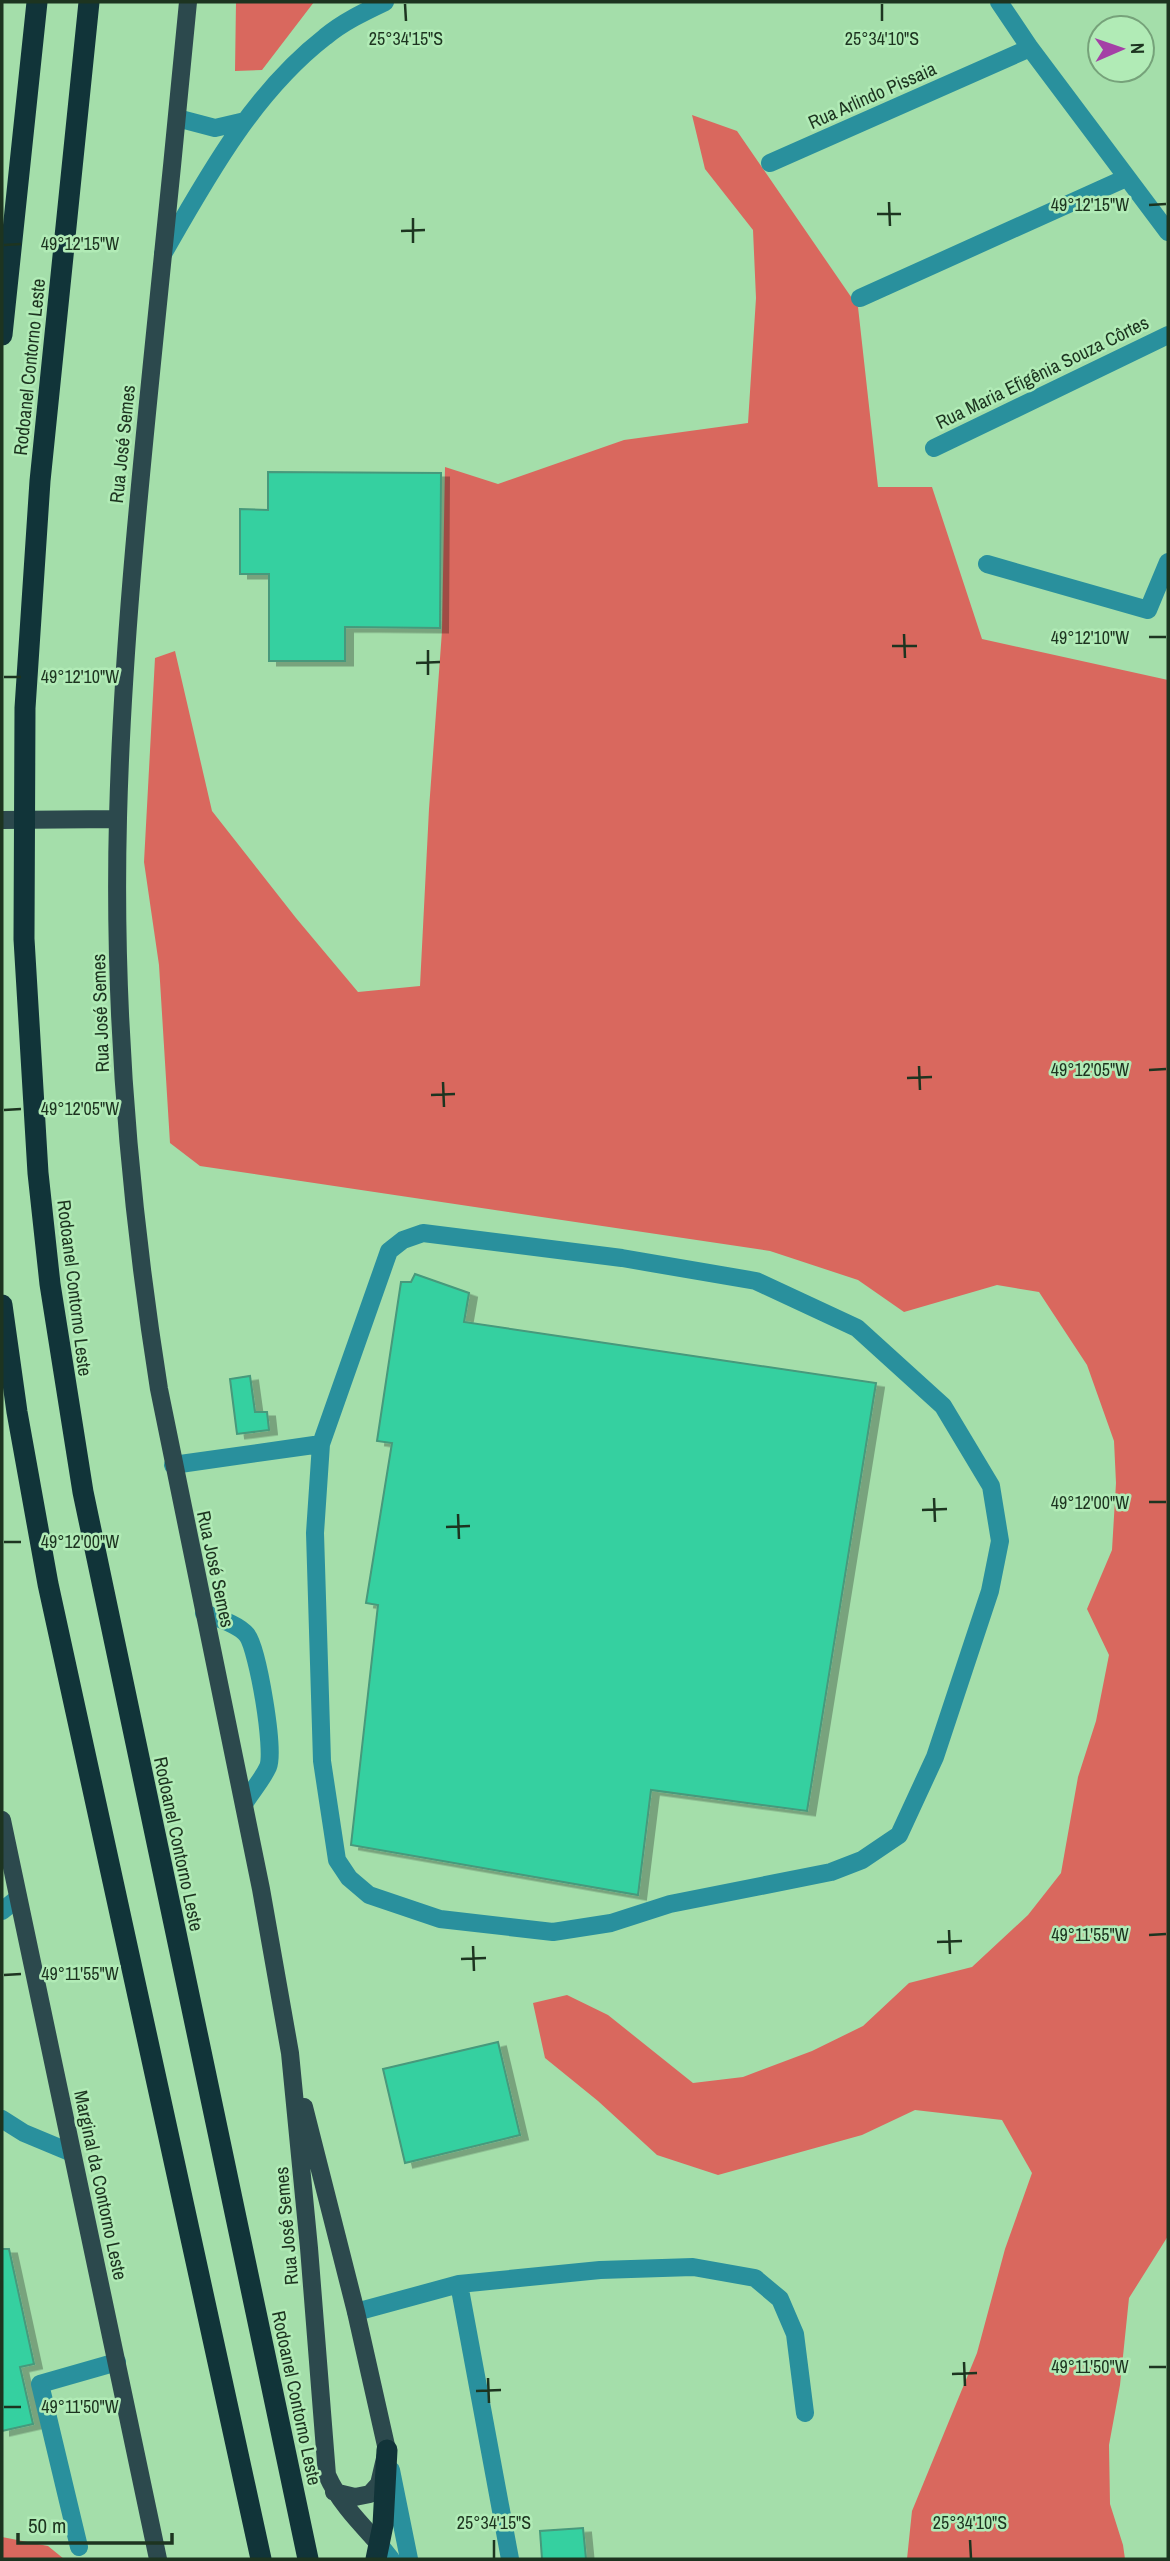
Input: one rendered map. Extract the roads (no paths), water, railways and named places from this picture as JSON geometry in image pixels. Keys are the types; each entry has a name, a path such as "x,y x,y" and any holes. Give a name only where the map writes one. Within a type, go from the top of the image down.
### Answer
{"highway":[{"name":"Rodoanel Contorno Leste","path":"2,335 37,2"},
{"name":"Rodoanel Contorno Leste","path":"89,2 39,495 27,669 23,794 25,953 36,1145 50,1284 65,1391 101,1588 308,2559"},
{"path":"2,1305 19,1425 48,1584 261,2559"},
{"path":"382,2554 387,2450"}],"main road":[{"name":"Rua José Semes","path":"188,2 133,549 123,695 118,819 120,997 130,1171 148,1322 173,1465 244,1804 290,2053 356,2312 387,2450"},
{"path":"2,820 118,819"},
{"name":"Marginal da Contorno Leste","path":"2,1820 159,2559"},
{"name":"Rua José Semes","path":"290,2053 327,2475 334,2492 382,2554"},
{"path":"334,2492 355,2497 370,2494 379,2484 387,2450"}],"street":[{"path":"163,254 207,178 245,121 278,81 326,36 361,13 385,2"},
{"path":"999,2 1030,48 1168,232"},
{"name":"Rua Arlindo Pissaia","path":"770,163 1030,48"},
{"path":"177,118 215,128 245,121"},
{"path":"860,298 1126,178"},
{"name":"Rua Maria Efigênia Souza Côrtes","path":"934,448 1168,334"},
{"path":"987,564 1148,610 1168,562"},
{"path":"423,1233 622,1258 756,1281 857,1328 943,1406 991,1486 1000,1541 990,1591 935,1757 899,1835 862,1860 831,1872 670,1904 611,1923 553,1932 440,1919 369,1895 349,1878 337,1860 322,1761 315,1533 321,1444 389,1251 403,1240 423,1233"},
{"path":"173,1465 321,1444"},
{"path":"204,1613 227,1622 247,1635 256,1658 271,1747 268,1767 244,1804"},
{"path":"2,1911 18,1898"},
{"path":"2,2119 24,2133 72,2153"},
{"path":"356,2312 459,2284 600,2270 693,2267 755,2278 780,2299 795,2334 805,2413"},
{"path":"459,2284 510,2559"},
{"path":"79,2547 40,2384 117,2362"},
{"path":"387,2450 409,2559"}]}
